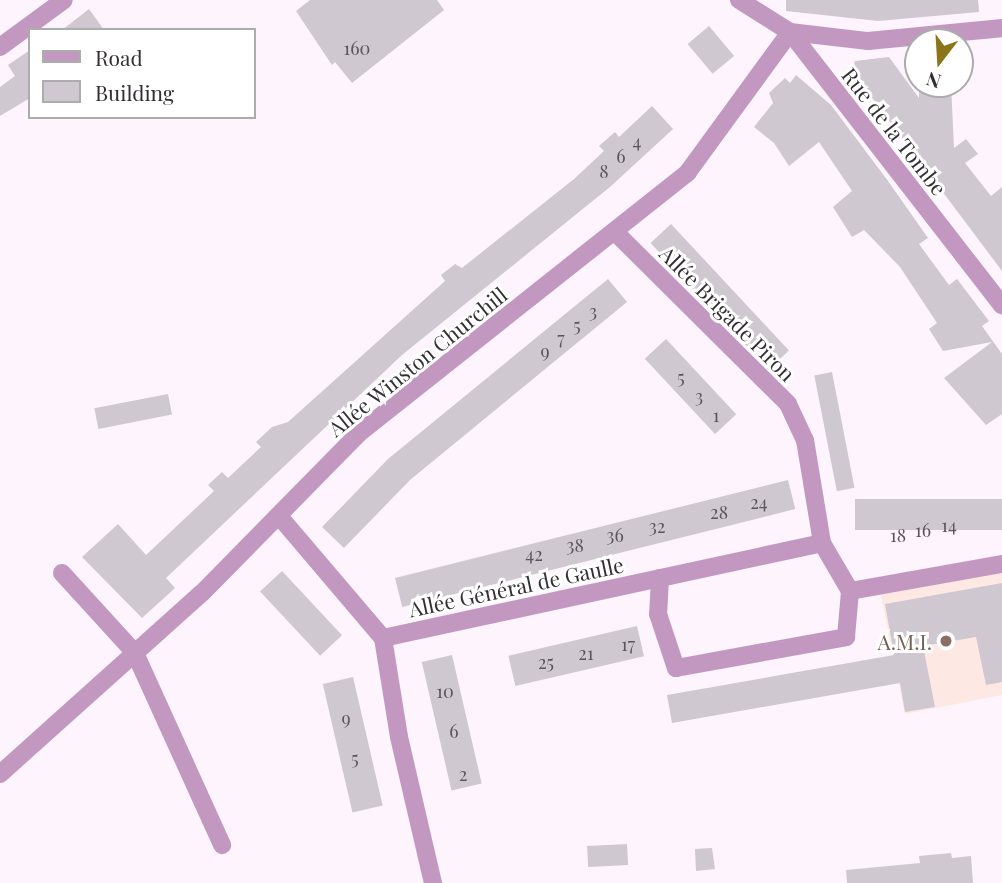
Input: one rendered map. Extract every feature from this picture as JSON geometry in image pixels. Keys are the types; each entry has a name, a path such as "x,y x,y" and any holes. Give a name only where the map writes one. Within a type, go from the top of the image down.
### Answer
{"street":[{"path":"0,47 64,0"},
{"name":"Rue de la Tombe","path":"739,0 790,32 1002,305"},
{"path":"790,32 868,41 1002,28"},
{"name":"Allée Winston Churchill","path":"0,774 135,653 279,516 358,434 688,172 790,32"},
{"name":"Allée Brigade Piron","path":"615,232 788,404 805,440 822,543 850,591"},
{"path":"279,516 383,638 399,737 433,883"},
{"name":"Allée Général de Gaulle","path":"383,638 822,543"},
{"path":"660,578 658,614 676,668 846,637 850,591 1002,564"},
{"path":"62,573 135,653 222,845"}],"shaded area":[{"name":"A.M.I.","path":"1002,568 1002,695 905,714 879,586"}],"building":[{"path":"310,0 437,0 444,10 352,83 335,62 332,65 296,11"},
{"path":"786,0 978,0 979,12 878,21 786,11"},
{"path":"89,9 103,28 65,28"},
{"path":"709,26 734,56 713,74 688,44"},
{"path":"28,51 28,99 0,116 0,87 15,76 8,65"},
{"path":"889,57 904,78 904,98 952,98 954,148 966,139 978,154 965,163 991,196 1002,187 1002,271 852,71 855,61"},
{"path":"796,75 831,105 888,181 928,238 919,244 949,285 957,279 989,321 982,326 1002,354 1002,414 986,425 944,378 992,342 943,351 929,329 937,323 900,267 864,230 852,237 833,207 852,191 819,142 789,166 774,143 754,127 773,103 769,93 785,78 790,83"},
{"path":"652,106 673,129 610,187 402,355 166,578 175,588 142,618 82,557 118,524 146,555 214,491 208,485 222,472 228,478 261,447 256,442 272,427 288,422 445,281 441,275 455,264 462,268 574,179 604,151 599,146 615,132 619,137"},
{"path":"671,224 789,351 769,370 651,243"},
{"path":"608,279 627,302 410,480 344,548 322,527 388,459"},
{"path":"666,339 736,414 715,434 645,359"},
{"path":"832,372 855,488 837,491 814,375"},
{"path":"168,394 172,415 98,429 94,408"},
{"path":"788,480 795,509 402,607 395,578"},
{"path":"855,499 1002,499 1002,530 855,530"},
{"path":"282,571 342,635 320,656 260,591"},
{"path":"1002,583 1002,682 986,685 976,637 923,646 935,707 905,712 900,683 672,723 667,695 894,655 885,604"},
{"path":"637,626 644,656 515,686 508,656"},
{"path":"452,655 482,784 451,791 422,662"},
{"path":"353,677 383,806 352,813 323,684"},
{"path":"627,844 628,865 588,867 587,846"},
{"path":"712,848 715,869 696,871 695,849"},
{"path":"951,853 952,858 971,856 973,883 847,883 846,870 920,863 919,856"}],"place":[{"name":"A.M.I.","path":"946,641"}]}
